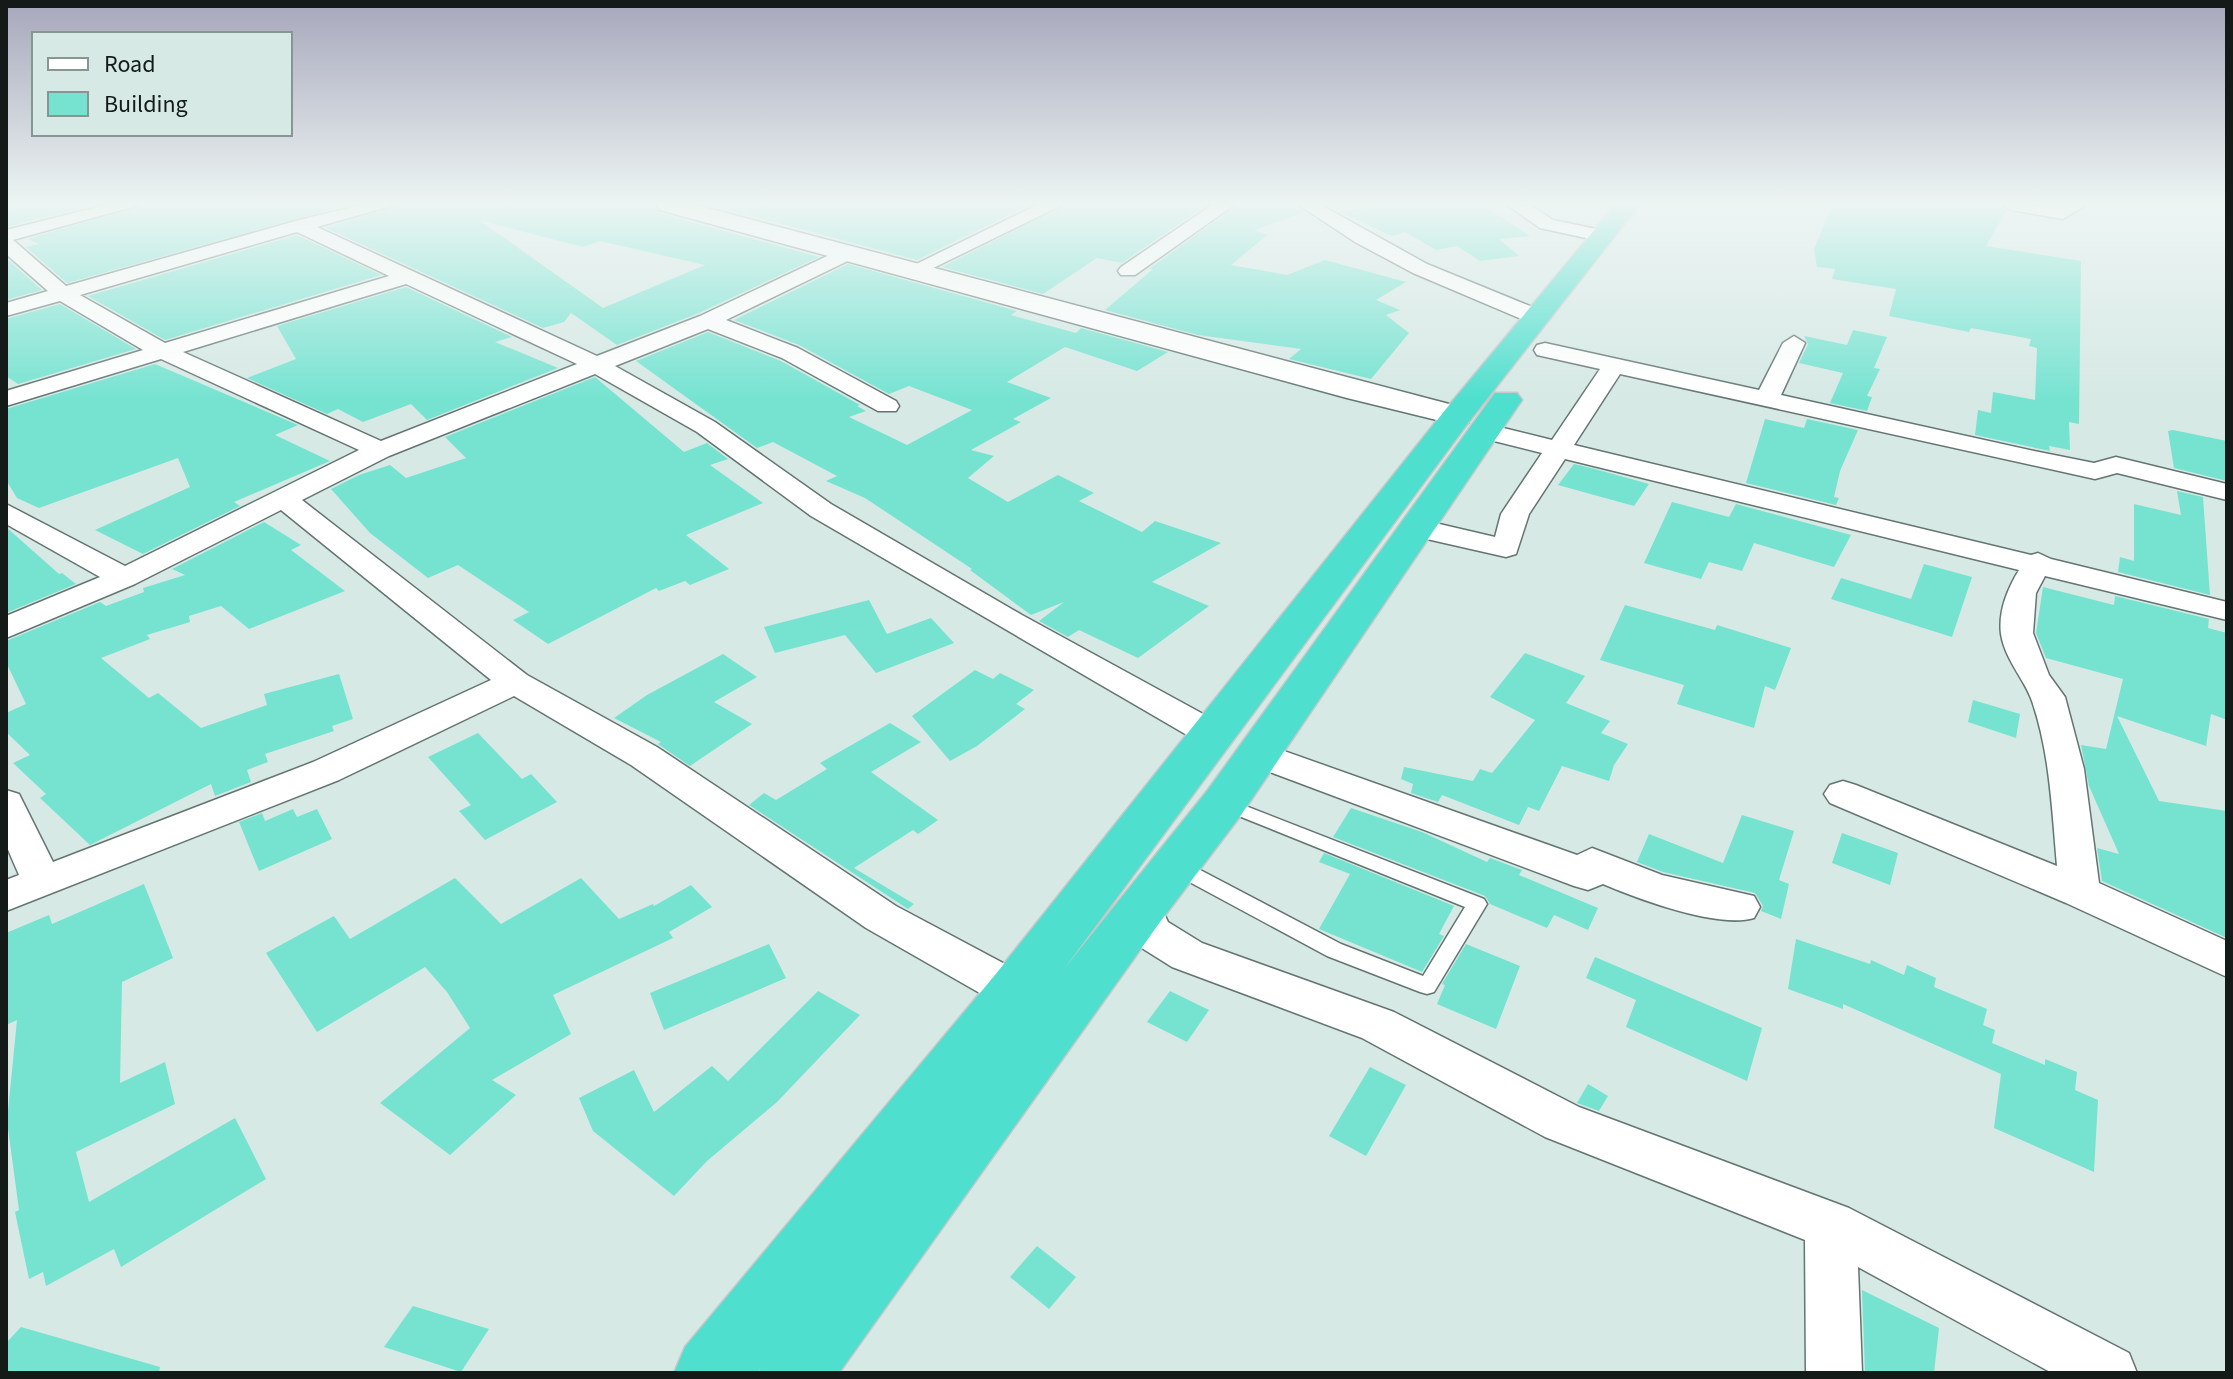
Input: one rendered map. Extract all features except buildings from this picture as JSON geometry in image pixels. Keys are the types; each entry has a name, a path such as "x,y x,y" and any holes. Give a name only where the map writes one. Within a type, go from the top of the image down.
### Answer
{"highway":[{"path":"711,1373 1015,991 1212,734 1470,424 1590,269"},
{"path":"795,1373 1141,908 1177,867 1224,803 1256,753 1418,528 1470,424"}],"street":[{"path":"35,269 63,294 162,351 380,450"},
{"path":"6,310 138,269"},
{"path":"393,269 595,364 706,427 821,510 1011,622 1212,734"},
{"path":"6,628 124,578 380,450 708,321 815,269"},
{"path":"1425,269 1495,302 1542,334 1613,367 2034,459 2095,471 2116,465 2227,492"},
{"path":"914,270 1261,369 1559,449 2038,562 2227,611"},
{"path":"6,399 406,277"},
{"path":"708,321 790,353 887,406"},
{"path":"1767,399 1794,343"},
{"path":"1418,528 1506,548 1515,514 1613,367"},
{"path":"285,500 515,682 644,756 881,917 1015,991"},
{"path":"6,512 124,578"},
{"path":"2038,562 2021,593 2017,633 2033,677 2048,697 2066,769 2080,892"},
{"path":"6,896 326,771 515,682"},
{"path":"1256,753 1590,869 1655,889 1739,907"},
{"path":"1843,794 2080,892 2227,960"},
{"path":"6,803 42,881"},
{"path":"1141,908 1152,933 1187,955 1378,1025 1562,1122 1831,1225 2109,1373"},
{"path":"1831,1225 1834,1373"}],"lane":[{"path":"1177,867 1334,950 1427,986 1477,904 1224,803"}]}
